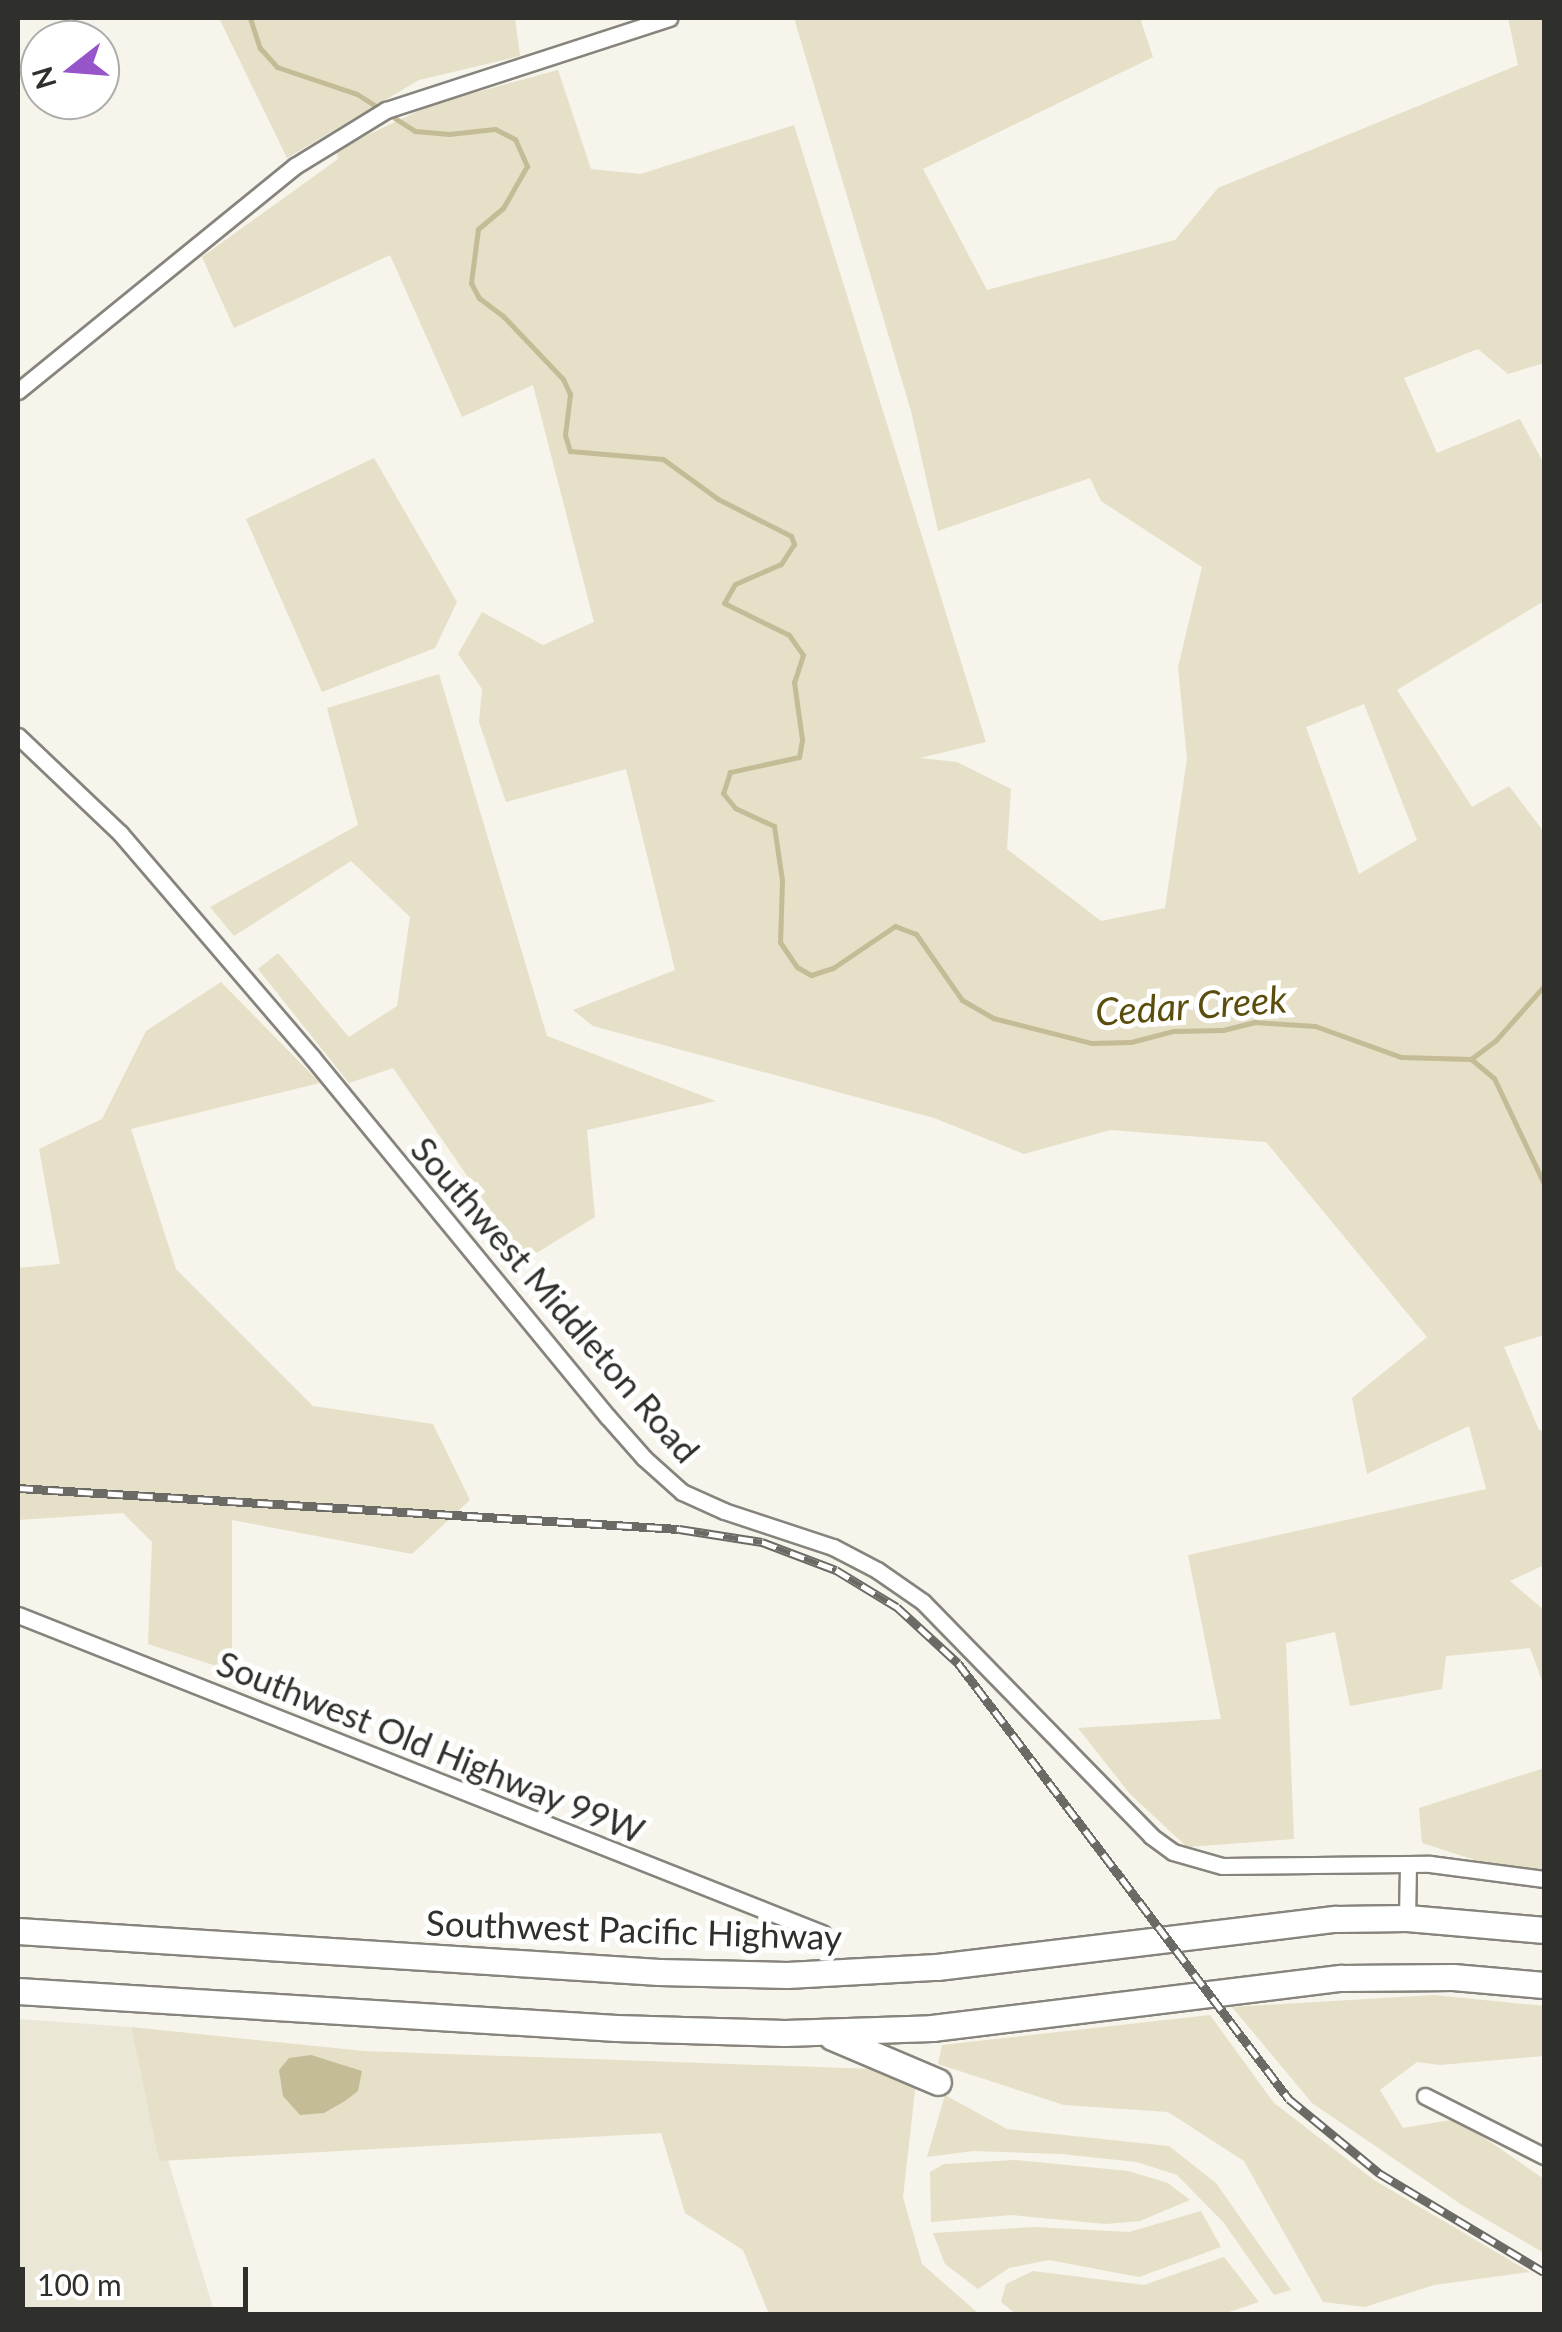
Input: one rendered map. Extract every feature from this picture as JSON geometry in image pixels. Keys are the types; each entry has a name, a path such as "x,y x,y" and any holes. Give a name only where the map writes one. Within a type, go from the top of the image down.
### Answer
{"highway":[{"name":"Southwest Pacific Highway","path":"18,1931 659,1972 787,1975 954,1966 1280,1923 1407,1918 1544,1930"},
{"path":"18,1991 616,2028 822,2033 932,2028 1342,1978 1454,1976 1544,1985"},
{"path":"822,2033 938,2082"}],"street":[{"path":"18,391 295,166 362,124 420,97 560,56 668,18"},
{"name":"Southwest Middleton Road","path":"18,736 120,833 312,1057 607,1416 644,1458 682,1492 724,1511 833,1547 922,1602 1151,1836 1173,1852 1222,1866 1408,1864 1544,1879"},
{"name":"Southwest Old Highway 99W","path":"18,1615 822,1933"},
{"path":"1407,1918 1408,1864"},
{"path":"1425,2096 1544,2156"}],"shaded area":[{"path":"219,18 515,18 520,56 419,80 287,158"},
{"path":"794,18 1140,18 1153,57 923,169 987,290 1175,240 1218,188 1518,65 1508,18 1544,18 1544,363 1508,374 1478,349 1404,378 1437,453 1520,419 1544,464 1544,601 1397,690 1472,807 1509,786 1544,832 1544,1335 1504,1347 1539,1430 1544,1431 1544,1565 1510,1581 1544,1610 1544,1686 1530,1648 1446,1656 1442,1689 1350,1706 1335,1632 1286,1643 1294,1839 1187,1847 1130,1794 1078,1728 1221,1719 1188,1555 1486,1489 1469,1426 1367,1474 1352,1398 1427,1337 1266,1142 1110,1130 1024,1154 934,1118 593,1026 573,1010 675,970 626,769 506,802 479,722 482,689 458,654 482,612 543,645 594,622 533,385 462,417 390,255 234,328 202,257 338,159 336,150 433,104 558,70 591,169 641,174 794,125 986,742 920,758 957,762 1011,789 1007,849 1101,921 1165,908 1187,759 1178,667 1202,567 1101,501 1090,478 938,531 911,411","holes":["1364,704 1417,840 1359,874 1306,727"]},
{"path":"374,458 457,602 435,648 322,692 246,519"},
{"path":"439,674 547,1036 716,1101 587,1130 595,1217 525,1260 393,1068 349,1083 258,969 278,953 349,1037 397,1006 410,917 351,861 234,936 210,907 358,825 327,708"},
{"path":"221,982 320,1083 131,1129 176,1269 313,1406 433,1424 470,1500 412,1554 232,1520 232,1671 148,1644 152,1542 123,1513 18,1520 18,1268 60,1264 39,1149 102,1119 146,1031"},
{"path":"1544,1768 1544,1872 1494,1866 1422,1843 1419,1808"},
{"path":"1434,1995 1544,2006 1544,2056 1440,2065 1417,2062 1380,2090 1403,2128 1457,2119 1544,2179 1544,2253 1462,2205 1312,2103 1232,2007"},
{"path":"1210,2015 1274,2103 1374,2180 1530,2272 1434,2285 1365,2307 1323,2302 1244,2161 1168,2112 1064,2105 938,2064 942,2045"},
{"path":"18,2019 131,2027 159,2161 168,2160 215,2314 18,2314"},
{"path":"131,2027 364,2051 873,2069 916,2082 903,2197 922,2264 979,2314 769,2314 743,2250 685,2213 661,2133 159,2161"},
{"path":"311,2055 362,2071 358,2091 345,2101 324,2113 300,2115 283,2096 279,2070 289,2058"},
{"path":"945,2095 1007,2129 1169,2146 1216,2183 1291,2290 1274,2295 1224,2223 1177,2175 1137,2162 1061,2154 973,2151 927,2157"},
{"path":"1015,2160 1128,2171 1168,2183 1190,2200 1140,2221 1106,2224 1012,2215 931,2222 930,2172 944,2164"},
{"path":"1201,2211 1221,2247 1139,2277 1049,2260 1009,2268 978,2289 945,2264 933,2233 1034,2227 1129,2232"},
{"path":"1224,2257 1259,2302 1223,2314 1016,2314 1001,2302 1006,2284 1033,2271 1144,2285"}],"waterway":[{"name":"Cedar Creek","path":"250,18 260,48 277,67 357,94 415,131 449,134 495,129 515,139 527,166 503,208 478,229 471,283 479,298 503,316 563,379 570,394 565,435 570,451 663,459 718,499 791,536 794,544 781,564 735,584 724,603 789,635 803,655 794,682 802,740 799,757 730,772 723,793 735,808 774,826 782,880 780,942 797,967 811,975 833,968 895,926 916,934 962,1000 993,1018 1091,1043 1131,1042 1173,1031 1223,1030 1254,1022 1315,1026 1401,1057 1471,1059 1494,1078 1544,1184"},
{"path":"1471,1059 1496,1040 1544,986"}],"railway":[{"path":"18,1488 679,1529 762,1542 836,1570 897,1607 958,1663 1289,2099 1379,2173 1544,2272"}]}
